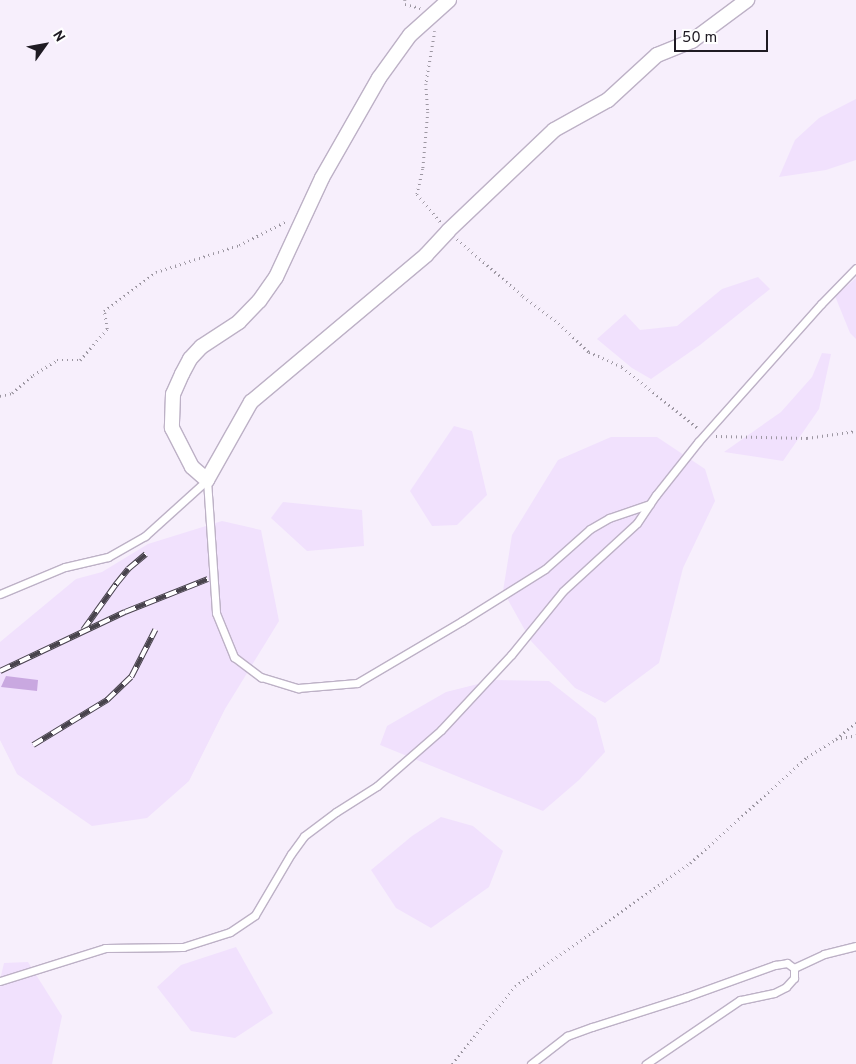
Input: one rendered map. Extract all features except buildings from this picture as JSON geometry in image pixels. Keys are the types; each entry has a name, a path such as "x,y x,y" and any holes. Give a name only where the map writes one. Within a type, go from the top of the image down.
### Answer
{"street":[{"path":"449,0 410,35 379,78 340,144 276,277 259,301 239,322 201,347 190,359 173,394 172,428 192,467 207,480 251,402 426,255 448,231 554,130 608,100 656,55 692,42 747,0"}],"lane":[{"path":"0,981 105,948 183,947 230,932 255,915 291,854 304,836 336,812 377,786 441,730 511,655 563,591 637,523 706,433 820,304 856,268"},
{"path":"207,480 216,613 234,657 261,677 298,688 357,683 545,569 590,529 609,518 650,504"},
{"path":"0,594 65,567 108,557 145,536 207,480"},
{"path":"794,968 824,954 856,946"},
{"path":"530,1064 567,1036 592,1026 686,997 775,965 787,963 794,968"},
{"path":"646,1064 740,1000 774,992 786,987 794,978 794,968"}],"path":[{"path":"405,0 405,4 436,12 434,46 426,84 428,112 423,168 417,194 448,231 523,296 555,320 589,352 622,367 690,423 711,436 807,438 856,431"},
{"path":"0,396 12,393 33,375 57,360 80,360 106,329 104,311 156,272 239,245 306,212"},
{"path":"452,1064 515,986 690,863 807,756 836,738 856,722"},
{"path":"836,738 856,735"}],"shaded area":[{"path":"856,99 856,160 826,170 779,177 795,140 819,118"},
{"path":"758,277 770,289 700,345 651,379 632,368 597,339 625,314 640,330 677,326 722,289"},
{"path":"856,278 856,339 850,333 835,296"},
{"path":"822,353 831,354 819,409 783,461 724,452 781,412 812,377"},
{"path":"454,426 472,431 487,495 457,525 432,526 410,491"},
{"path":"611,437 657,437 705,469 715,501 683,568 659,663 605,703 575,688 531,641 503,591 512,535 558,460"},
{"path":"283,502 362,510 364,546 307,551 271,518"},
{"path":"222,521 261,530 279,621 225,709 189,781 147,818 92,826 17,774 0,740 0,642 76,579 102,572 148,544"},
{"path":"494,680 549,681 596,718 605,752 579,780 543,811 380,745 387,726 446,692"},
{"path":"441,817 473,826 503,851 489,887 431,928 396,908 371,870 412,836"},
{"path":"236,947 273,1013 235,1038 191,1031 157,987 181,965"},
{"path":"28,962 62,1016 52,1064 0,1064 0,980 4,963"}],"railway":[{"path":"83,630 128,569 146,554"},
{"path":"0,671 125,612 208,579"},
{"path":"33,745 107,700 131,677 155,630"}]}
